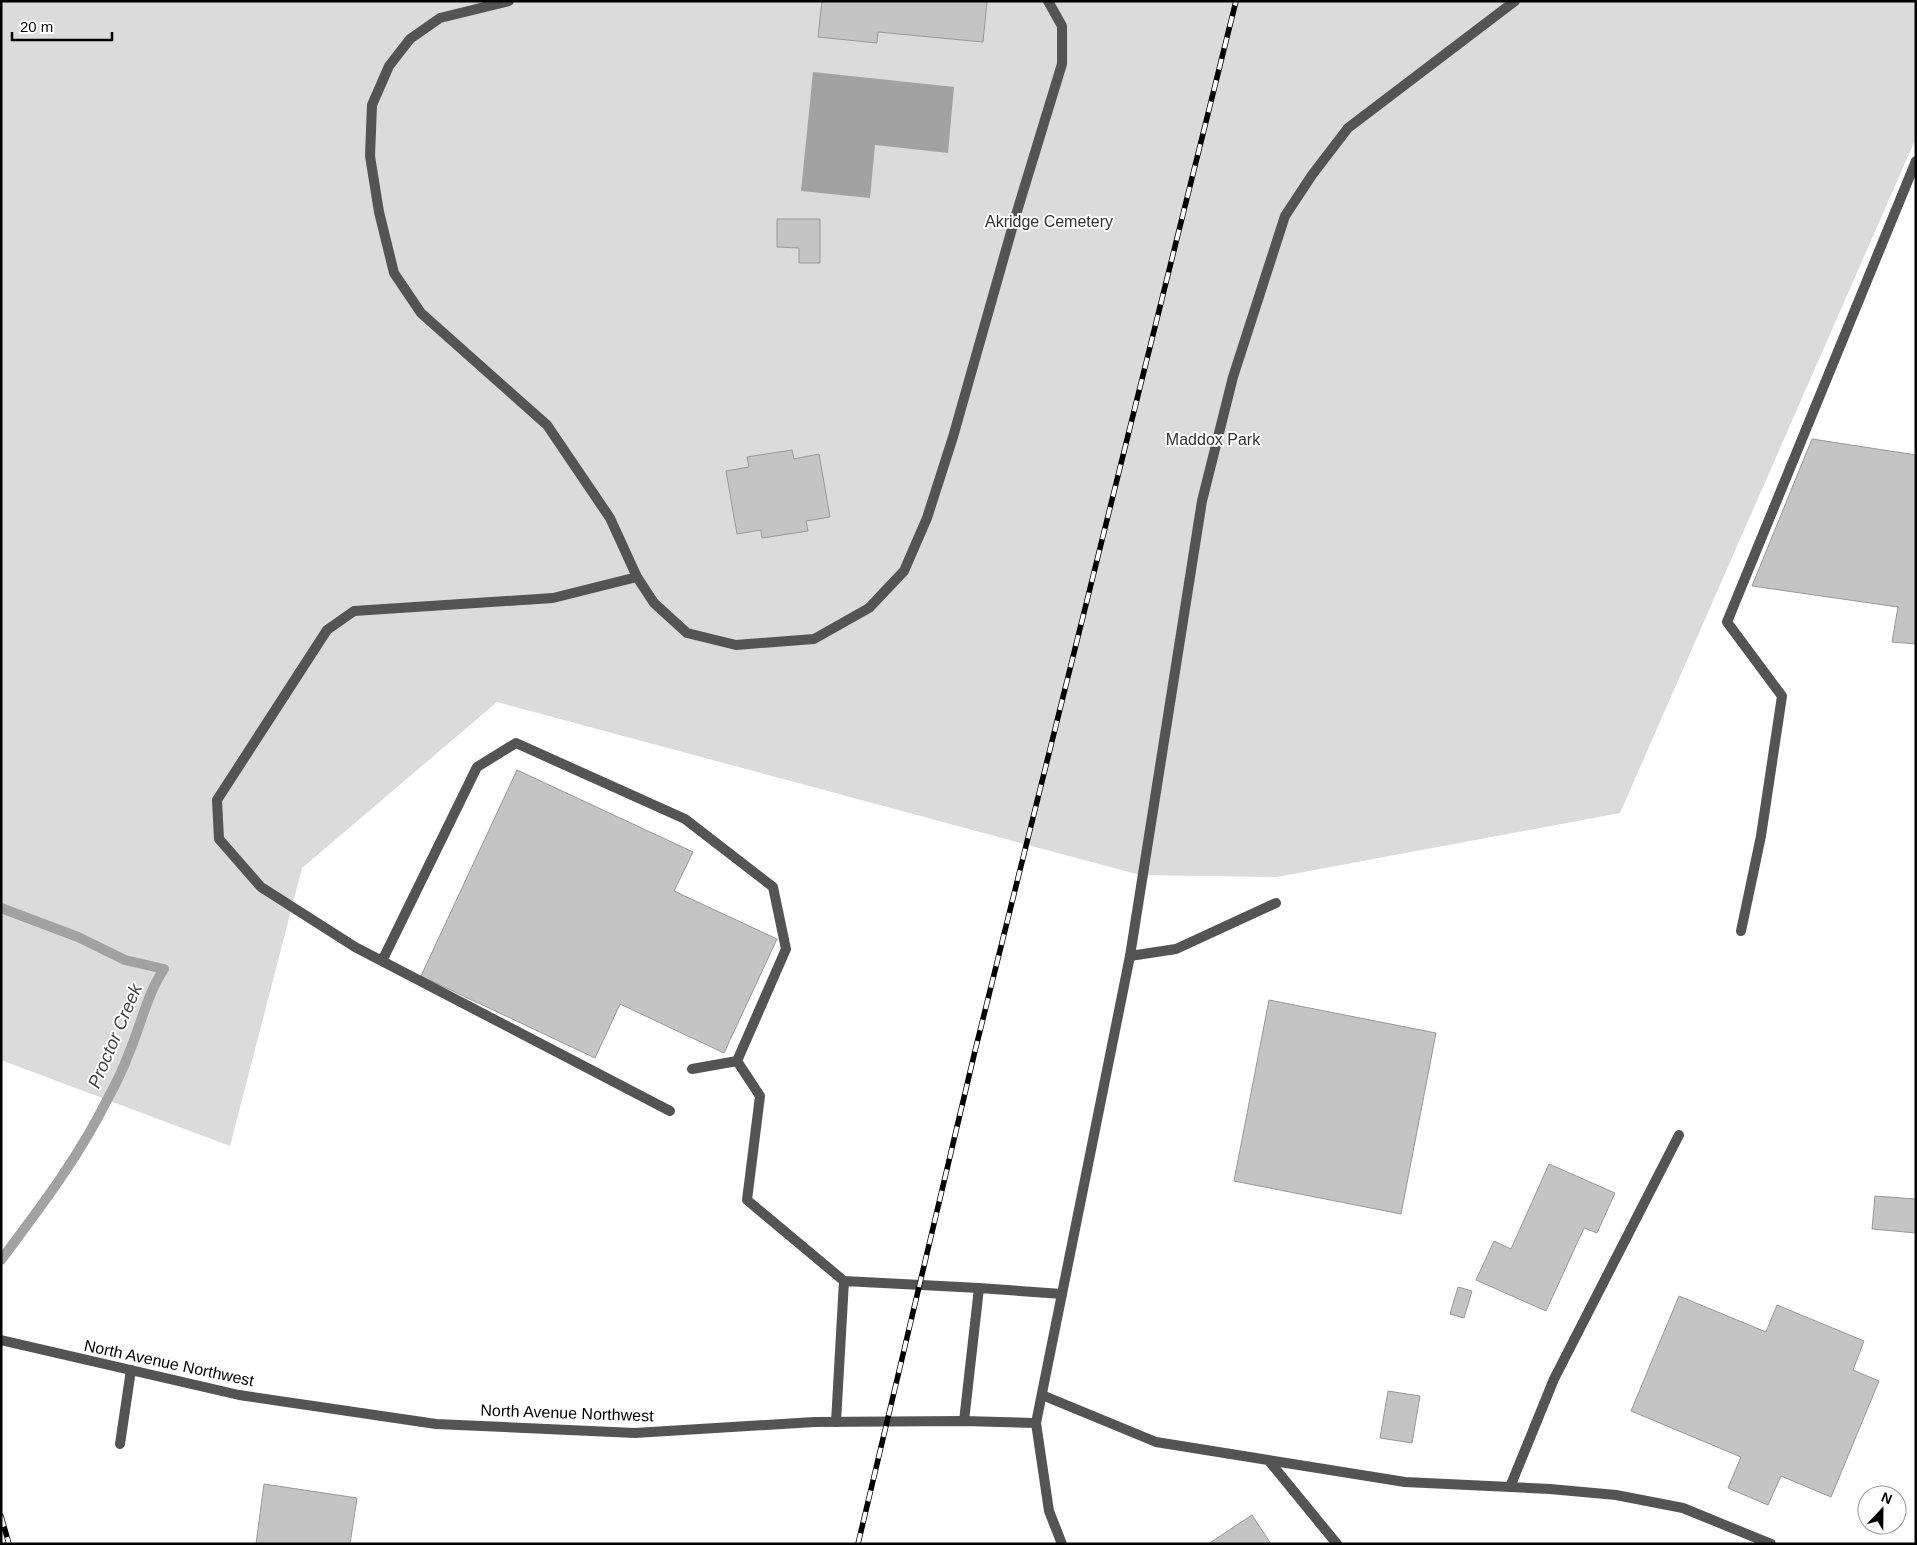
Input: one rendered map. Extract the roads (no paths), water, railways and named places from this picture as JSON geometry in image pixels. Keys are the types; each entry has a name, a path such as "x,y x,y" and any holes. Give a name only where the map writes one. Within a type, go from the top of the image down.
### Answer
{"street":[{"path":"509,1 440,18 410,39 389,66 372,105 370,156 379,212 394,273 421,313 546,425 610,518 637,577 654,603 687,633 736,645 814,639 869,608 904,571 927,518 950,446 1015,218 1062,64 1062,26 1048,1"},
{"path":"1062,1544 1048,1511 1036,1423 1130,956 1202,501 1233,377 1285,216 1312,175 1348,128 1515,1"},
{"path":"1741,931 1761,836 1782,696 1727,622 1916,161"},
{"path":"637,577 554,598 354,611 327,630 217,800 219,839 261,888 355,946 670,1111"},
{"path":"382,961 477,767 516,743 685,819 773,887 786,949 737,1061"},
{"path":"1130,956 1176,949 1276,903"},
{"path":"737,1061 760,1096 748,1200 844,1281 1062,1294"},
{"path":"692,1069 737,1061"},
{"path":"1510,1487 1554,1379 1680,1135"},
{"path":"836,1422 844,1281"},
{"path":"964,1421 979,1288"},
{"name":"North Avenue Northwest","path":"1,1340 239,1395 436,1424 635,1433 836,1422 964,1421 1036,1423"},
{"path":"120,1444 131,1370"},
{"path":"1042,1395 1156,1442 1404,1482 1616,1495 1683,1508 1771,1544"},
{"path":"1269,1460 1337,1544"}],"waterway":[{"name":"Proctor Creek","path":"1,908 78,937 125,960 164,969 149,999 122,1071 97,1120 58,1182 1,1260"}],"railway":[{"path":"858,1544 975,1051 1236,1"},
{"path":"1,1516 9,1544"}],"park label":[{"name":"Akridge Cemetery","path":"1049,221"},
{"name":"Maddox Park","path":"1213,439"}]}
